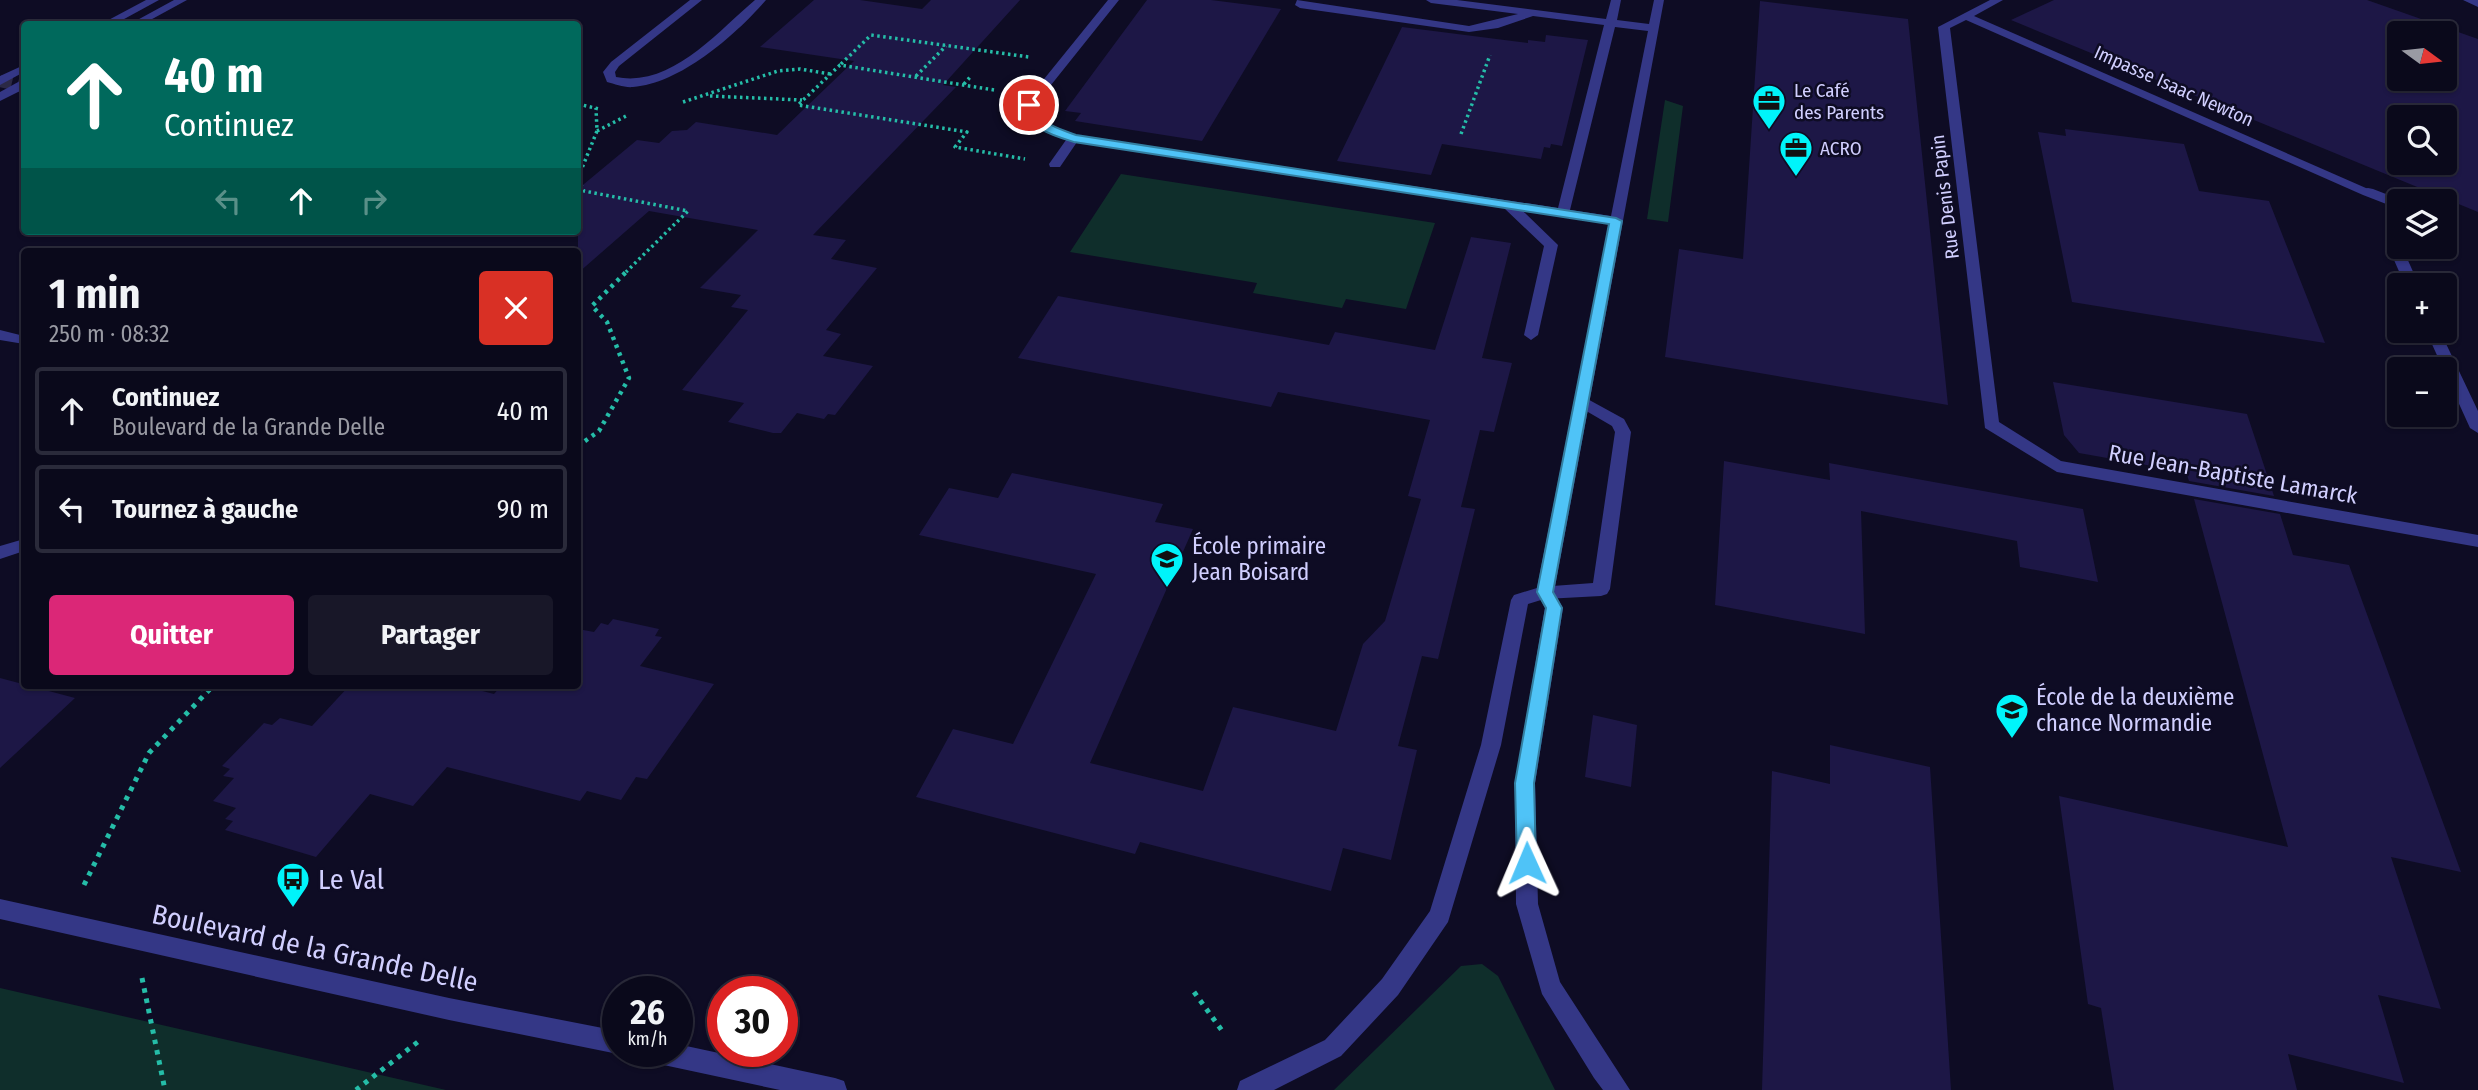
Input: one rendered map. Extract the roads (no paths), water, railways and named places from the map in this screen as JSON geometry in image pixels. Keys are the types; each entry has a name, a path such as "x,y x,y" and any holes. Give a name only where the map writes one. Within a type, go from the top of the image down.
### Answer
{"street":[{"path":"113,21 154,0"},
{"path":"142,21 182,0"},
{"path":"697,0 615,64 609,72 611,80 637,83 675,71 761,0"},
{"path":"1115,0 1029,105 1032,117 1043,127 1074,138 1616,221"},
{"path":"1302,0 1300,5 1325,10 1469,29 1485,29 1532,13"},
{"path":"1431,0 1653,28"},
{"path":"1563,213 1616,0"},
{"path":"1618,1090 1602,1070 1550,986 1527,904 1525,783 1554,608 1545,592 1659,0"},
{"name":"Rue Denis Papin","path":"1992,424 1944,27 1998,0"},
{"path":"2468,0 2478,4"},
{"name":"Impasse Isaac Newton","path":"1965,16 2387,199"},
{"path":"0,81 21,70"},
{"path":"0,97 21,86"},
{"path":"1055,164 1074,138"},
{"path":"1509,205 1551,245 1531,335"},
{"path":"0,335 21,339"},
{"path":"2439,343 2478,428"},
{"path":"1249,1090 1333,1048 1390,987 1440,915 1491,745 1520,600 1545,592 1601,589 1623,432 1618,424 1582,401"},
{"name":"Rue Jean-Baptiste Lamarck","path":"1992,424 2057,466 2478,541"},
{"path":"0,553 21,546"},
{"name":"Boulevard de la Grande Delle","path":"0,909 449,1009 602,1040"},
{"path":"693,1059 835,1090"}],"tunnel":[{"path":"0,81 21,86"}],"place":[{"name":"Le Café des Parents","path":"1769,131"},
{"name":"ACRO","path":"1796,178"},
{"name":"École primaire Jean Boisard","path":"1167,589"},
{"name":"École de la deuxième chance Normandie","path":"2012,740"},
{"name":"Le Val","path":"293,909"}]}
